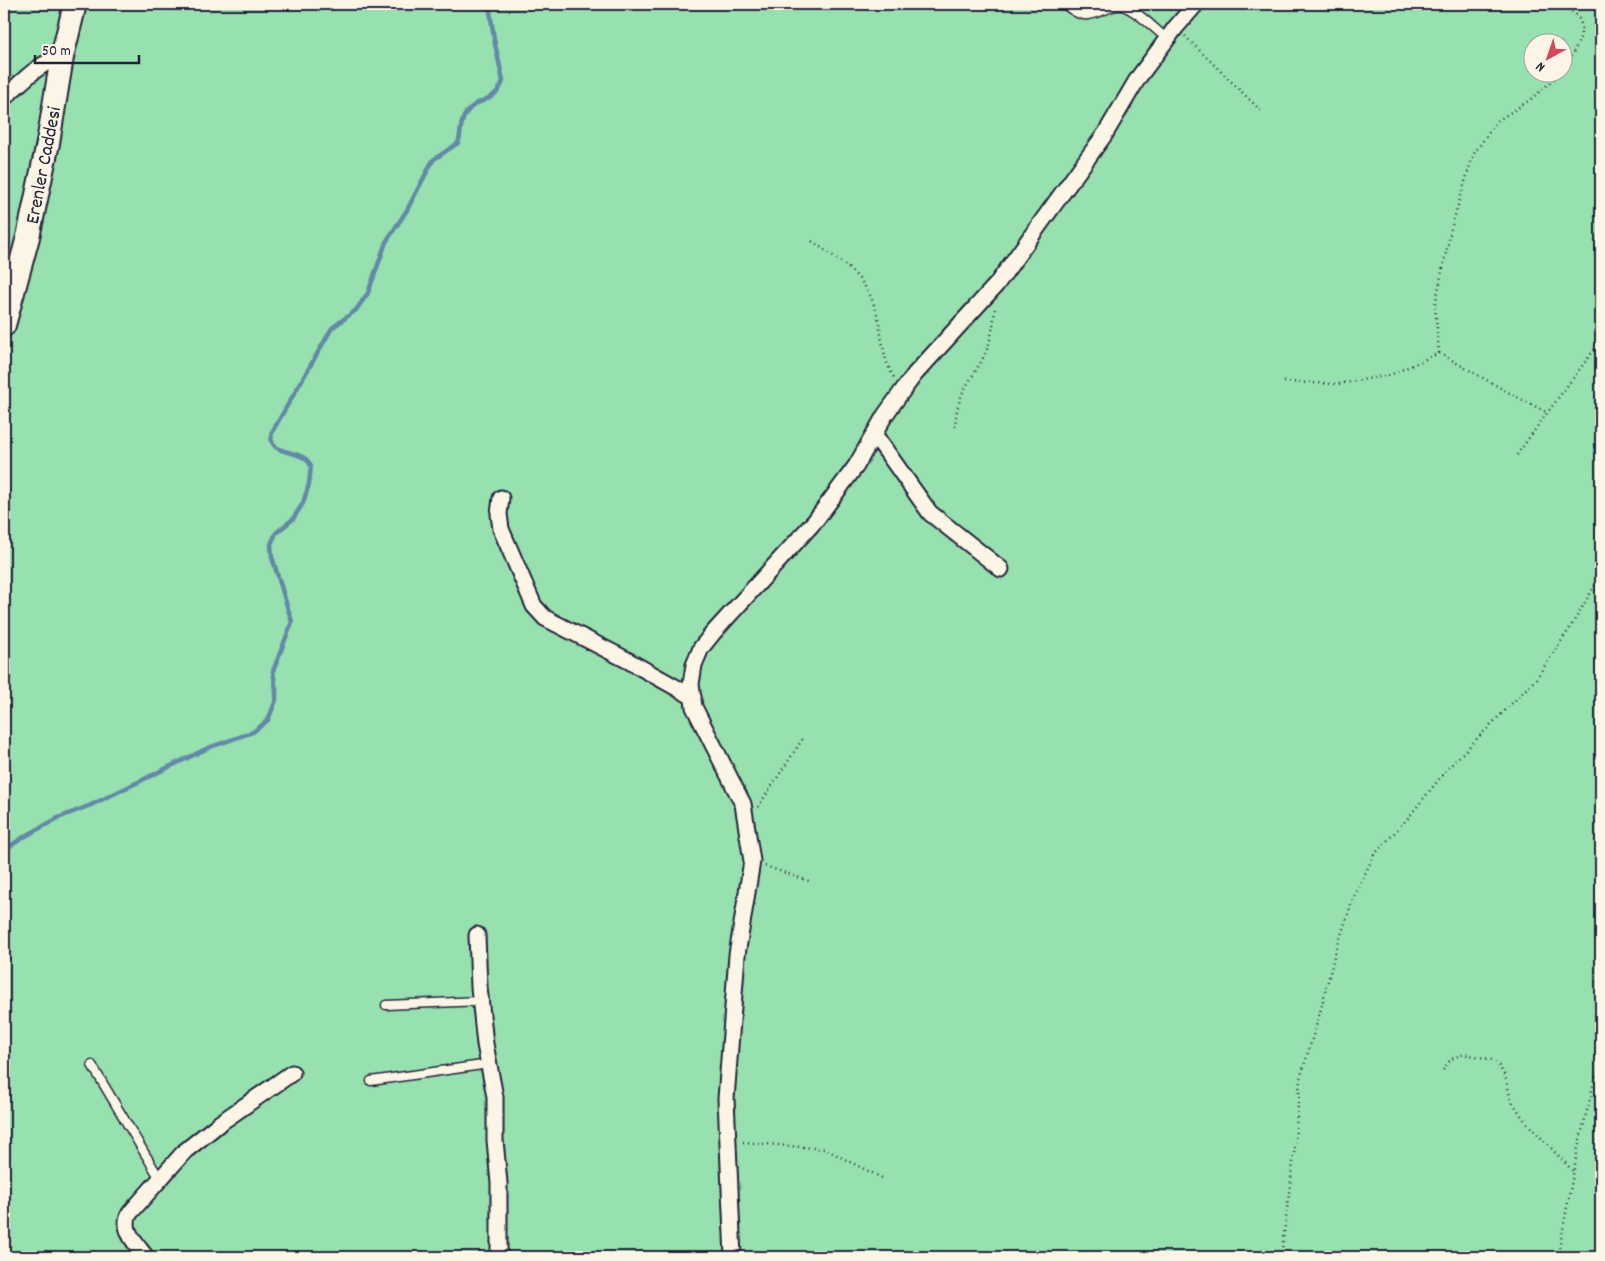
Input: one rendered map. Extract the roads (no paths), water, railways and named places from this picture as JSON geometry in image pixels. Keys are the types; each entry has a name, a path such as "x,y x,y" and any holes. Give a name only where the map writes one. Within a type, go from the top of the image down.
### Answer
{"main road":[{"name":"Erenler Caddesi","path":"4,325 28,237 48,143 62,57 75,4"}],"street":[{"path":"733,1257 726,1099 737,955 752,861 743,804 694,707 691,684 694,665 701,648 815,521 856,466 884,415 902,390 996,284 1105,134 1138,78 1171,33 1196,4"},
{"path":"4,98 42,65 62,57"},
{"path":"874,434 930,513 1001,569"},
{"path":"501,498 499,514 501,530 534,606 545,618 627,660 693,697"},
{"path":"477,935 481,1001 495,1097 495,1140 499,1183 499,1257"},
{"path":"146,1257 128,1231 126,1221 130,1213 185,1151 220,1123 292,1073"}],"lane":[{"path":"1064,4 1076,13 1086,16 1114,6 1125,7 1171,33"},
{"path":"386,1005 481,1001"},
{"path":"371,1081 489,1064"},
{"path":"92,1065 160,1179"}],"waterway":[{"path":"4,850 58,818 91,805 208,748 253,732 268,720 276,700 273,671 292,622 272,557 271,544 276,533 293,519 303,503 309,484 311,466 301,456 274,446 272,432 332,328 356,310 368,293 386,242 407,210 433,160 458,143 462,120 466,113 476,104 491,97 500,88 503,81 489,4"}]}
